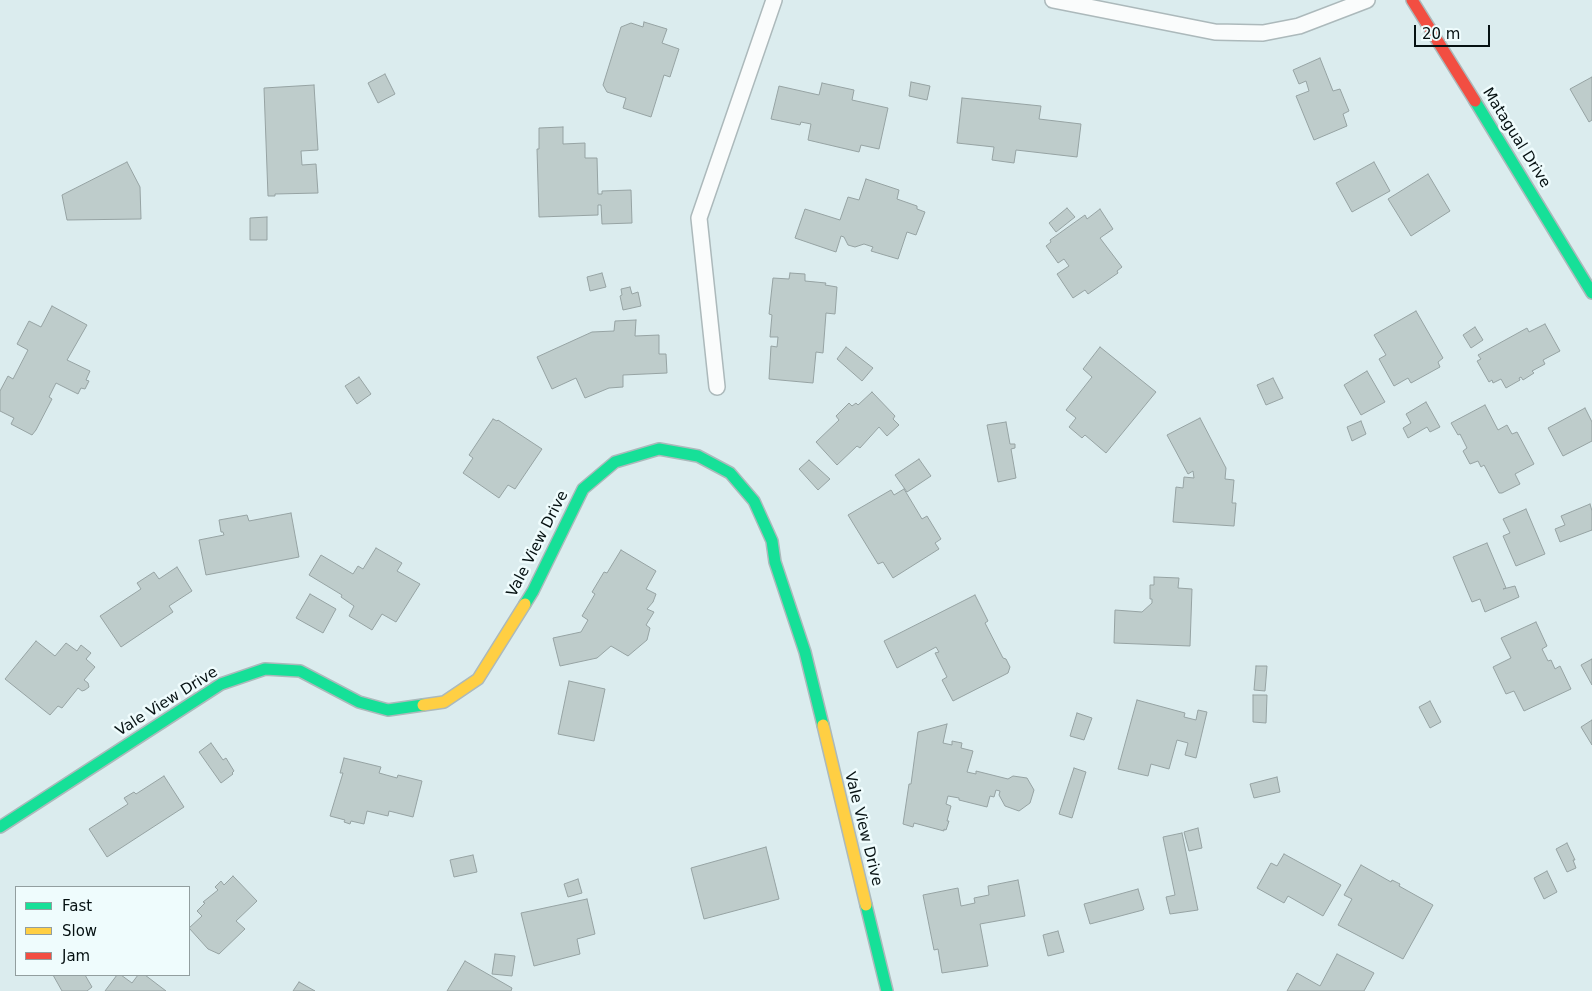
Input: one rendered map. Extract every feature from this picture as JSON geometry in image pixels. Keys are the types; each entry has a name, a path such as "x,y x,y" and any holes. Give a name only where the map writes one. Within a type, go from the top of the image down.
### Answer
{"street":[{"name":"Matagual Drive","path":"1412,0 1592,293"},
{"name":"Vale View Drive","path":"0,827 221,684 265,669 300,671 359,702 388,710 444,702 478,679 533,591 583,489 615,462 659,449 698,456 730,473 754,501 772,541 774,562 805,652 887,991"}],"lane":[{"path":"717,387 699,218 774,0"},
{"path":"1053,0 1215,32 1263,33 1298,26 1367,0"}],"building":[{"path":"644,22 667,29 662,43 679,49 670,77 664,75 651,117 623,108 626,98 607,92 603,85 621,27 631,23 643,27"},
{"path":"1320,58 1333,91 1340,89 1349,111 1343,114 1347,126 1314,140 1296,96 1309,91 1306,81 1299,84 1293,70"},
{"path":"385,74 395,94 378,103 368,83"},
{"path":"1592,77 1592,120 1589,122 1570,89"},
{"path":"911,82 930,86 927,100 909,96"},
{"path":"822,83 854,90 852,100 888,108 879,149 861,145 859,152 808,140 811,124 801,122 800,125 771,119 779,86 819,95"},
{"path":"314,85 318,150 301,151 302,165 316,164 318,193 275,194 275,196 268,196 264,88"},
{"path":"962,98 1041,106 1039,119 1081,124 1077,157 1016,150 1014,163 992,160 994,147 957,143"},
{"path":"563,127 563,144 585,143 585,158 597,158 598,194 602,194 602,191 631,190 632,223 602,224 601,205 598,205 598,215 539,217 537,149 539,149 539,128"},
{"path":"127,162 140,187 141,219 67,220 62,195"},
{"path":"1374,162 1390,191 1352,212 1336,183"},
{"path":"1428,174 1450,211 1411,236 1388,199"},
{"path":"866,179 899,190 897,199 917,206 917,209 925,212 916,235 907,232 898,259 871,251 873,247 864,244 855,247 848,245 844,237 841,236 836,252 795,238 805,209 840,220 848,197 859,200"},
{"path":"1067,208 1075,217 1056,232 1049,223"},
{"path":"1100,209 1113,229 1100,238 1122,267 1117,271 1118,273 1088,294 1085,290 1073,298 1057,274 1069,266 1064,259 1058,263 1046,246 1051,242 1050,240 1085,215 1087,219"},
{"path":"267,217 267,240 250,240 250,218"},
{"path":"602,273 606,287 590,291 587,277"},
{"path":"790,273 805,274 805,281 826,283 825,285 837,287 835,314 826,313 823,353 816,352 813,383 769,379 771,346 777,347 778,337 770,337 772,315 769,314 773,278 789,279"},
{"path":"630,287 632,294 638,292 641,306 623,310 620,296 622,295 621,289"},
{"path":"52,306 87,325 67,360 90,371 86,380 89,381 85,389 81,388 78,394 56,383 49,397 52,399 32,435 11,424 14,418 0,411 0,391 8,376 13,379 28,350 17,344 29,321 41,327"},
{"path":"1416,311 1443,358 1438,362 1440,367 1411,383 1408,378 1394,386 1379,359 1386,355 1374,335"},
{"path":"636,320 635,336 659,335 659,354 666,354 667,373 623,375 623,387 609,388 585,398 576,378 552,389 537,357 592,332 614,331 615,321"},
{"path":"1545,324 1560,351 1543,360 1545,364 1532,371 1534,373 1523,380 1521,377 1519,378 1520,380 1506,388 1501,379 1493,383 1492,380 1489,382 1477,361 1481,359 1478,355 1527,328 1529,332"},
{"path":"1475,327 1483,340 1471,348 1463,335"},
{"path":"846,347 873,368 862,381 837,359"},
{"path":"1100,347 1156,392 1106,453 1085,435 1082,438 1069,427 1076,418 1066,410 1092,377 1083,369"},
{"path":"1367,371 1385,402 1361,415 1344,385"},
{"path":"359,377 371,394 357,404 345,386"},
{"path":"1273,378 1283,398 1266,405 1257,385"},
{"path":"872,392 895,416 893,419 899,425 887,436 879,427 860,448 857,446 837,465 816,442 839,420 836,416 849,403 852,406 856,403 858,405"},
{"path":"1426,402 1440,427 1430,432 1427,427 1408,438 1403,428 1411,423 1406,414"},
{"path":"1485,405 1498,430 1507,425 1512,434 1517,432 1534,464 1515,474 1520,484 1502,493 1499,493 1484,465 1481,467 1478,461 1470,464 1463,451 1467,448 1460,434 1458,435 1451,423"},
{"path":"1585,408 1592,422 1592,441 1563,456 1548,428"},
{"path":"1200,418 1226,468 1225,479 1234,480 1232,503 1236,503 1234,526 1173,522 1176,487 1183,488 1184,477 1194,478 1193,471 1188,474 1167,435"},
{"path":"493,419 498,420 542,449 515,489 508,485 499,498 463,473 473,458 469,455"},
{"path":"1361,421 1366,434 1352,441 1347,427"},
{"path":"1006,422 1010,444 1015,444 1015,448 1011,449 1016,478 998,482 987,425"},
{"path":"919,459 931,476 907,492 895,475"},
{"path":"809,460 830,479 818,490 799,469"},
{"path":"904,489 922,519 927,516 941,539 935,543 939,549 893,578 883,562 878,564 848,515 891,490 894,495"},
{"path":"1590,504 1592,530 1560,542 1555,529 1565,525 1561,516"},
{"path":"1526,509 1545,554 1516,566 1503,536 1510,533 1503,519"},
{"path":"291,513 299,557 206,575 199,540 224,535 221,532 219,520 247,515 249,521"},
{"path":"1487,543 1506,588 1503,589 1515,586 1519,597 1485,612 1480,599 1472,602 1453,557"},
{"path":"376,548 402,563 397,571 420,584 396,622 382,614 372,630 349,616 354,606 341,597 342,595 309,575 321,555 353,574 358,566 363,569"},
{"path":"621,550 656,571 646,589 656,594 653,602 647,609 654,612 646,625 650,628 647,640 628,656 611,646 597,658 560,666 553,638 581,632 588,620 582,616 595,594 592,592 604,572 607,573"},
{"path":"177,567 192,591 169,606 173,612 121,647 100,616 141,589 137,583 154,572 159,579"},
{"path":"1154,577 1179,578 1178,588 1192,589 1190,646 1114,643 1115,610 1142,612 1152,603 1152,599 1150,599 1150,585 1154,585"},
{"path":"310,594 336,609 323,633 296,618"},
{"path":"975,595 988,621 985,623 1003,658 1006,659 1010,667 1008,673 953,701 942,680 947,677 935,653 939,652 936,647 897,668 884,641"},
{"path":"1536,622 1547,646 1542,649 1548,661 1551,660 1555,669 1560,666 1571,689 1524,711 1514,691 1506,694 1493,667 1511,658 1501,638"},
{"path":"36,641 55,656 66,643 77,651 81,645 91,653 86,659 95,667 84,680 88,683 89,687 82,691 78,688 62,708 58,706 50,715 5,679"},
{"path":"1592,659 1592,685 1581,665"},
{"path":"1256,666 1267,666 1265,691 1254,690"},
{"path":"569,681 605,689 594,741 558,734"},
{"path":"1253,695 1267,695 1266,723 1253,722"},
{"path":"1137,700 1185,713 1184,717 1196,720 1198,710 1207,712 1196,758 1185,755 1188,743 1177,740 1169,769 1151,764 1148,776 1118,769"},
{"path":"1430,701 1441,722 1430,728 1419,707"},
{"path":"1077,713 1092,718 1084,740 1070,736"},
{"path":"1592,720 1592,745 1581,727"},
{"path":"947,724 943,743 952,745 952,741 962,743 961,748 973,751 967,772 976,774 976,771 1008,779 1013,776 1027,778 1034,790 1030,803 1019,811 1005,806 999,795 1000,791 996,790 994,797 990,796 987,807 948,796 946,804 951,806 946,830 914,823 913,827 903,824 918,732"},
{"path":"211,743 223,760 226,758 234,771 233,774 221,783 199,752"},
{"path":"344,758 381,767 379,773 397,778 398,775 422,781 413,817 389,811 388,816 367,811 364,824 351,821 350,824 344,822 345,820 330,816 343,773 340,773"},
{"path":"1074,768 1086,772 1072,818 1059,814"},
{"path":"164,776 184,807 107,857 89,829 128,804 124,798 134,792 136,794"},
{"path":"1277,777 1280,792 1254,798 1250,784"},
{"path":"1198,828 1202,848 1189,851 1184,832"},
{"path":"1182,833 1198,910 1170,914 1166,897 1175,895 1163,837"},
{"path":"1567,843 1575,860 1573,860 1576,868 1567,872 1556,849"},
{"path":"766,847 779,899 704,919 691,868"},
{"path":"1284,854 1341,885 1323,916 1288,896 1284,903 1257,888 1271,863 1277,866"},
{"path":"473,855 477,872 454,877 450,860"},
{"path":"1361,865 1391,882 1392,880 1400,884 1399,886 1433,905 1403,959 1338,925 1352,899 1344,895"},
{"path":"1547,871 1557,892 1544,899 1534,878"},
{"path":"233,876 257,901 236,921 245,929 219,954 208,949 190,927 202,916 197,911 205,903 203,902 218,890 215,887 221,881 224,885"},
{"path":"578,879 582,893 568,897 564,884"},
{"path":"1018,880 1025,916 980,924 988,966 942,973 938,949 934,950 923,895 958,888 961,906 975,903 974,898 989,895 988,886"},
{"path":"1138,889 1143,910 1090,924 1084,904"},
{"path":"587,899 595,934 577,939 580,954 534,966 521,913"},
{"path":"1058,931 1064,952 1048,956 1043,935"},
{"path":"495,954 515,956 512,976 492,974"},
{"path":"1337,954 1374,973 1364,991 1287,991 1297,973 1320,986"},
{"path":"465,961 512,988 511,991 447,991"},
{"path":"54,976 86,976 92,987 87,991 62,991"},
{"path":"116,976 122,976 132,983 137,976 146,976 166,991 105,991"},
{"path":"299,982 315,991 293,991"}],"traffic: fast":[{"path":"1475,101 1592,293"},
{"path":"525,604 583,489 615,462 659,449 698,456 730,473 754,501 772,541 775,562 805,652 823,725"},
{"path":"0,827 221,684 265,669 300,671 359,702 388,710 423,705"},
{"path":"866,905 887,991"}],"traffic: slow":[{"path":"423,705 444,702 478,679 525,604"},
{"path":"823,725 866,905"}],"traffic: jam":[{"path":"1412,0 1475,101"}]}
